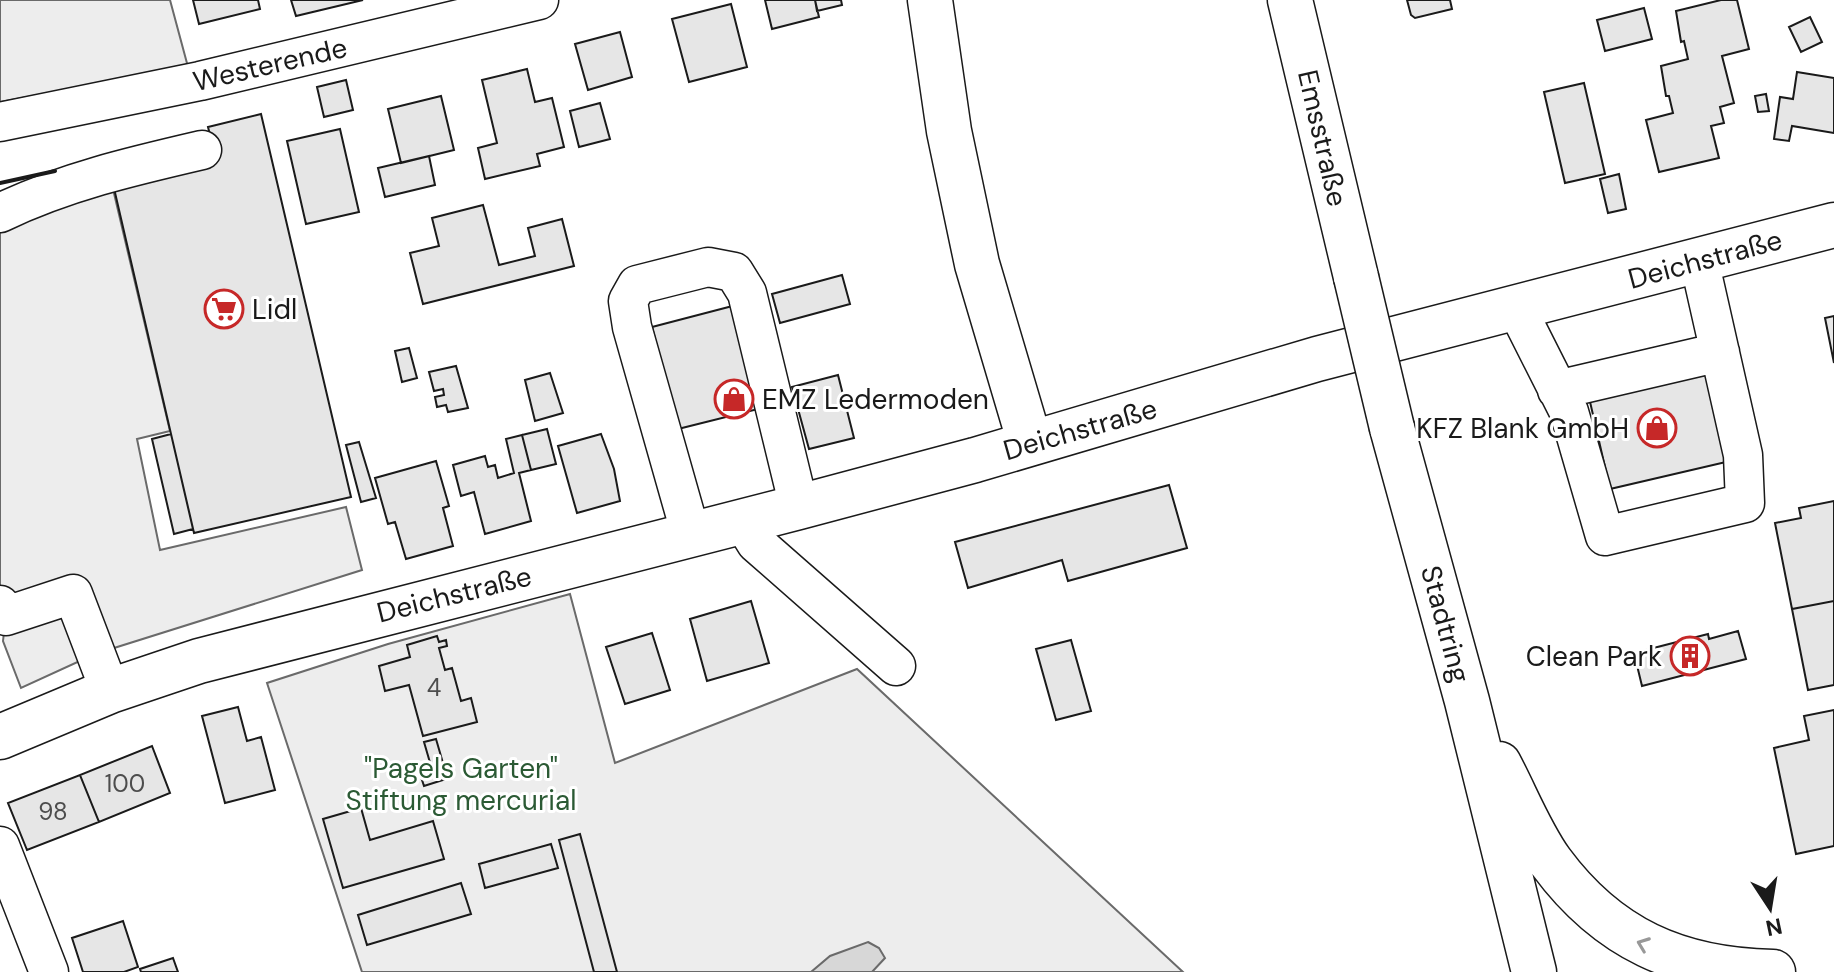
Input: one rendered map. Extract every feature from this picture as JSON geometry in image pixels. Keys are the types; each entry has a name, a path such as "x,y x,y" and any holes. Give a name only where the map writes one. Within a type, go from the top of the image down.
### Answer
{"main road":[{"path":"930,0 949,131 977,264 1030,443"},
{"name":"Emsstraße","path":"1290,0 1356,277"},
{"name":"Deichstraße","path":"0,737 110,691 199,661 743,522 1030,443 1317,359 1834,225"},
{"name":"Stadtring","path":"1356,277 1392,428 1467,701 1534,972"},
{"path":"1467,701 1550,859 1589,908 1632,940 1684,959 1747,971 1773,972"}],"street":[{"name":"Westerende","path":"0,122 200,81 539,0"},
{"path":"0,213 30,198 109,172 202,150"},
{"path":"1516,307 1569,412 1605,536 1745,503 1743,455 1699,260"},
{"path":"691,535 632,327 628,301 637,285 708,267 734,272 747,293 799,507"},
{"path":"1557,390 1720,352"},
{"path":"743,522 756,543 896,666"},
{"path":"0,605 6,616 73,594 110,691"},
{"path":"0,846 49,972"}],"shaded area":[{"path":"0,0 170,0 188,67 0,102"},
{"path":"109,172 170,431 137,439 160,550 346,507 362,570 95,654 21,688 3,641 6,616 0,605 0,193"},
{"name":"\"Pagels Garten\" Stiftung mercurial","path":"570,594 615,763 857,669 1183,972 362,972 267,683 388,644"},
{"path":"868,942 879,948 885,958 872,972 811,972 830,956"}],"building":[{"path":"193,0 258,0 260,9 199,24"},
{"path":"291,0 363,0 296,16"},
{"path":"765,0 815,0 819,17 772,29"},
{"path":"815,0 841,0 842,5 817,11"},
{"path":"1407,0 1450,0 1452,9 1415,18 1411,15"},
{"path":"1721,0 1737,0 1749,49 1722,56 1734,103 1720,107 1724,123 1711,126 1719,158 1659,172 1646,120 1673,113 1669,96 1666,96 1661,66 1688,59 1684,41 1681,42 1676,11"},
{"path":"731,4 747,67 689,82 672,19"},
{"path":"1644,8 1652,39 1605,51 1597,20"},
{"path":"1810,17 1822,42 1801,52 1789,27"},
{"path":"620,32 632,77 588,90 575,44"},
{"path":"527,69 535,102 552,98 564,147 537,154 540,166 485,179 478,148 497,143 482,80"},
{"path":"1797,72 1834,78 1834,133 1792,126 1789,141 1774,139 1780,97 1793,99"},
{"path":"346,80 353,110 324,117 317,87"},
{"path":"1584,83 1605,174 1565,183 1544,92"},
{"path":"1766,94 1769,111 1758,112 1755,96"},
{"path":"441,96 454,150 401,163 388,109"},
{"path":"600,103 610,139 579,147 570,111"},
{"name":"Lidl","path":"261,114 351,497 194,533 113,184 216,159 208,127"},
{"path":"340,129 359,212 306,224 287,141"},
{"path":"429,156 435,185 385,197 378,168"},
{"path":"1619,174 1626,209 1608,213 1600,179"},
{"path":"483,205 499,265 535,256 528,228 562,219 574,266 423,304 410,253 439,246 432,218"},
{"path":"842,275 850,304 780,323 772,294"},
{"path":"744,303 770,406 678,429 652,327"},
{"path":"1834,316 1834,363 1825,318"},
{"path":"409,348 417,378 402,382 395,351"},
{"path":"456,366 468,408 448,412 446,405 437,407 435,397 444,395 443,389 434,391 429,372"},
{"name":"KFZ Blank GmbH","path":"1704,366 1726,462 1610,489 1588,393"},
{"path":"550,373 563,413 535,421 525,380"},
{"path":"838,375 854,438 809,449 792,387"},
{"path":"547,429 556,464 531,470 522,435"},
{"path":"171,434 193,529 174,534 152,439"},
{"path":"601,434 614,469 620,501 577,513 558,446"},
{"path":"522,435 531,470 519,473 531,521 485,534 474,492 461,496 453,465 485,456 488,467 495,465 498,478 514,473 506,439"},
{"path":"359,442 376,498 361,502 346,445"},
{"path":"436,461 449,506 443,508 453,546 406,559 395,522 388,524 375,478"},
{"path":"1169,485 1187,548 1068,581 1062,560 968,588 955,542"},
{"path":"1834,501 1834,601 1792,609 1775,523 1801,518 1799,508"},
{"path":"751,601 769,663 707,681 690,619"},
{"path":"1834,601 1834,685 1808,690 1792,609"},
{"name":"Clean Park","path":"1738,631 1746,659 1642,686 1634,653 1708,634 1709,639"},
{"path":"652,633 670,690 625,704 606,647"},
{"path":"437,636 439,642 446,640 447,646 439,648 445,670 452,668 461,701 471,698 477,722 423,736 409,685 385,691 379,666 410,657 407,645"},
{"path":"1071,640 1091,711 1056,720 1036,649"},
{"path":"238,707 247,741 261,737 275,790 225,803 202,716"},
{"path":"1834,710 1834,846 1796,854 1774,748 1809,740 1804,716"},
{"path":"436,739 443,763 431,766 424,742"},
{"path":"152,746 170,793 99,822 80,775"},
{"path":"445,766 449,778 424,786 420,774"},
{"path":"80,775 99,822 27,850 8,803"},
{"path":"361,808 370,840 433,821 444,859 343,888 323,819"},
{"path":"580,834 617,972 594,972 559,840"},
{"path":"551,844 558,868 485,888 479,864"},
{"path":"461,883 471,914 367,945 358,915"},
{"path":"123,921 138,967 124,972 83,972 72,938"},
{"path":"173,958 178,972 141,972 140,969"}],"wall":[{"path":"0,183 55,171"}],"place":[{"name":"Lidl","path":"224,309"},
{"name":"EMZ Ledermoden","path":"734,399"},
{"name":"KFZ Blank GmbH","path":"1657,428"},
{"name":"Clean Park","path":"1690,656"}]}
